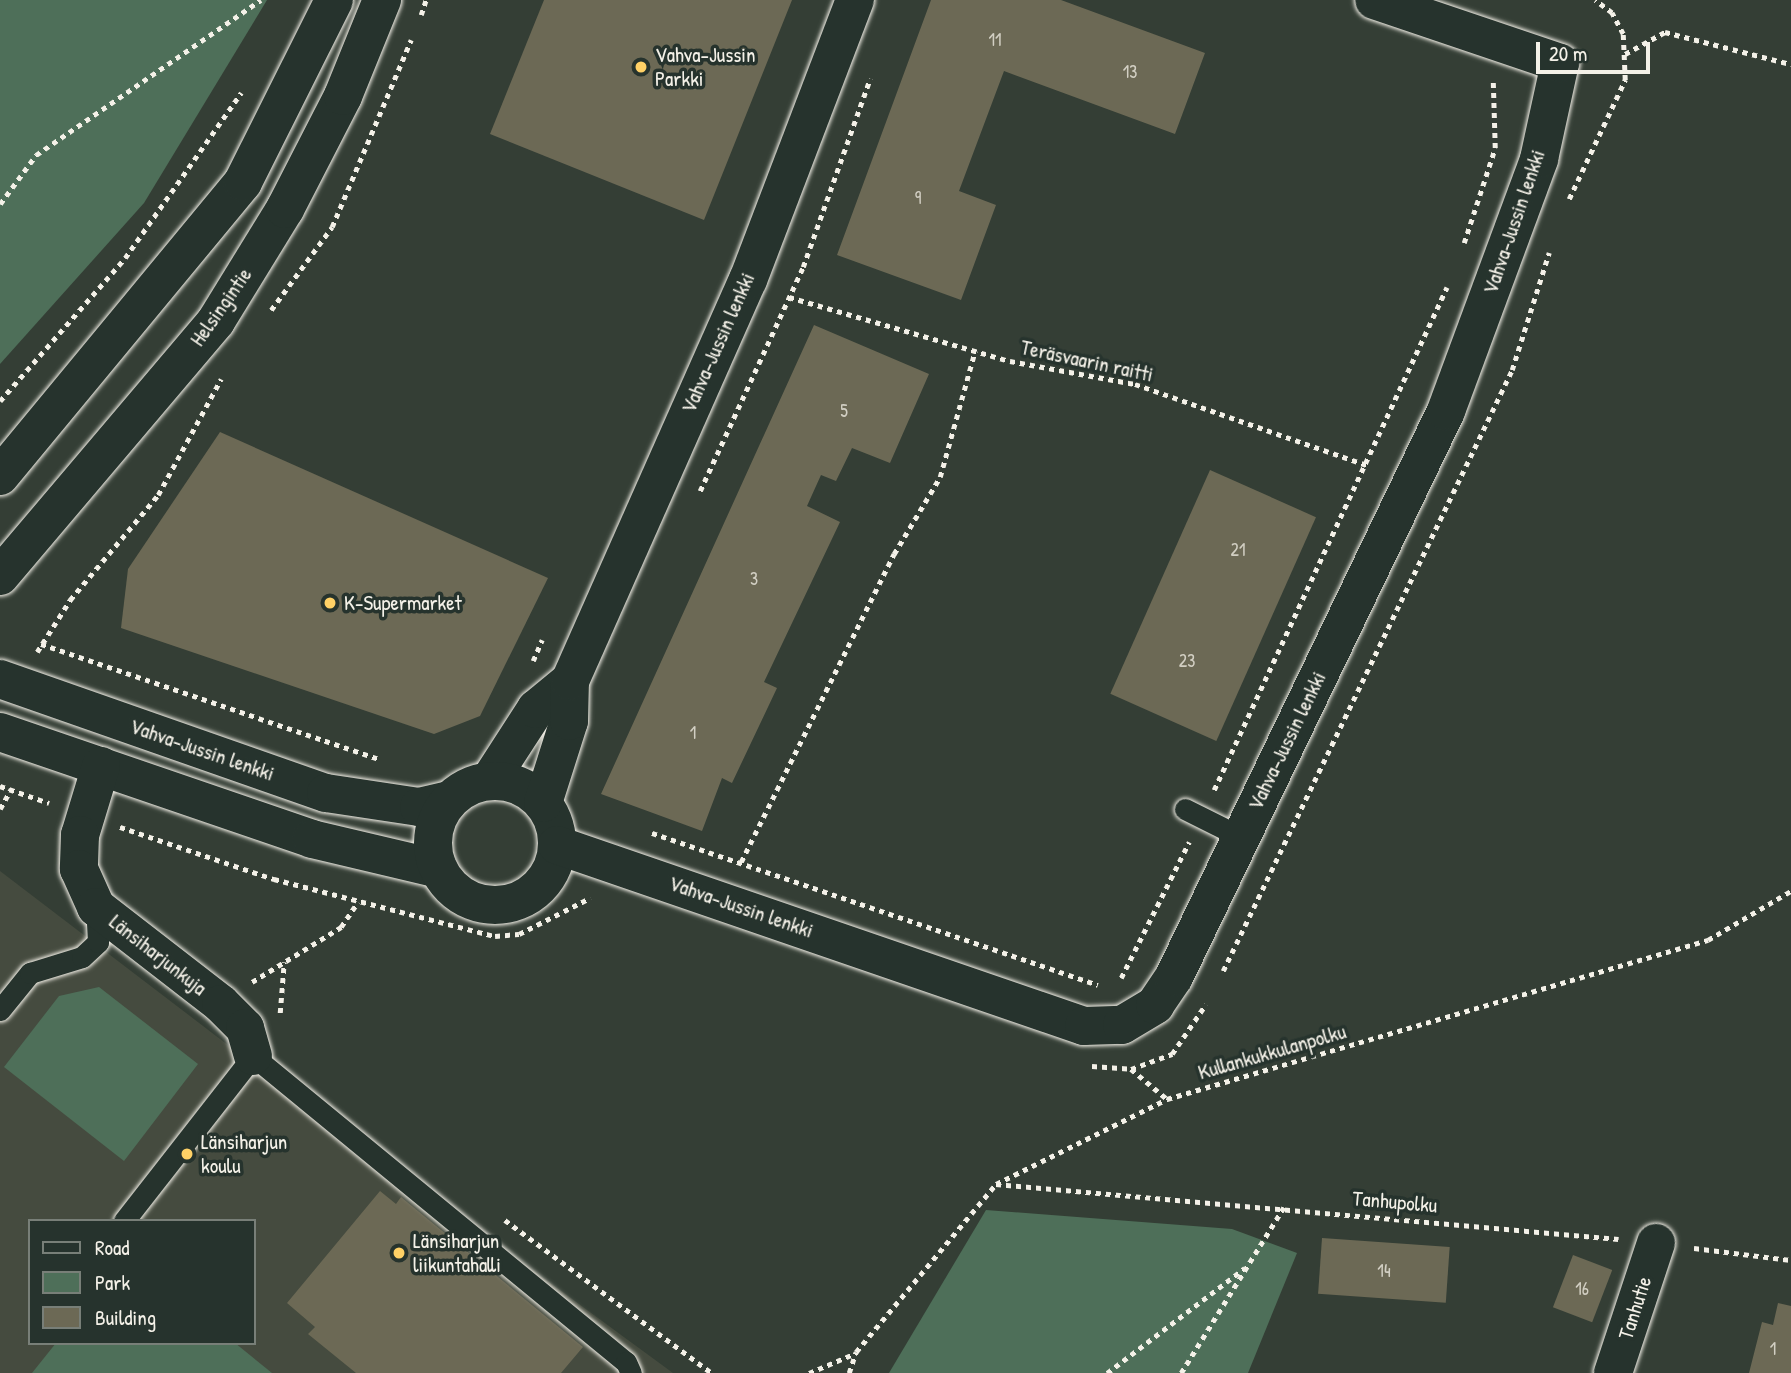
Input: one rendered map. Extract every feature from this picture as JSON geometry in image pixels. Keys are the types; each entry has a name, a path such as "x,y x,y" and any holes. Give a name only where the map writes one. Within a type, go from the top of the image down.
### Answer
{"street":[{"path":"0,476 243,182 334,0"},
{"name":"Helsingintie","path":"0,576 216,321 291,197 343,96 382,0"},
{"name":"Vahva-Jussin lenkki","path":"543,803 569,721 570,681 748,280 855,0"},
{"name":"Vahva-Jussin lenkki","path":"557,845 1084,1026 1122,1025 1166,992 1446,411 1539,159 1560,63 1374,0"},
{"name":"Vahva-Jussin lenkki","path":"490,780 536,709 570,681"},
{"name":"Vahva-Jussin lenkki","path":"9,683 326,793 419,807 450,800"},
{"path":"0,732 312,839 439,869"},
{"name":"Länsiharjunkuja","path":"101,766 86,815 79,869 96,907 221,1004 245,1028 253,1056"},
{"path":"490,780 519,785 543,803 557,845 540,885 500,905 458,893 439,869 435,825 450,800 490,780"},
{"name":"Tanhutie","path":"1613,1373 1656,1243"}],"lane":[{"path":"1193,813 1241,837"},
{"path":"0,1010 30,973 82,957 98,942 96,907"},
{"path":"126,1219 253,1056 626,1362 631,1373"}],"path":[{"path":"0,204 36,155 261,0"},
{"path":"1625,54 1665,32 1791,64"},
{"path":"1462,248 1495,148 1488,38"},
{"path":"0,401 125,258 248,83"},
{"path":"644,831 1100,986 1114,985 1193,813 1367,466 1453,273"},
{"name":"Teräsvaarin raitti","path":"789,297 975,351 1135,384 1367,466 1451,502"},
{"path":"722,900 894,554 940,477 975,351"},
{"path":"9,683 158,495 228,370"},
{"path":"526,674 544,637"},
{"path":"41,644 393,761"},
{"path":"0,786 358,902 495,936 519,934 568,905 600,899"},
{"path":"0,809 10,789"},
{"name":"Kullankukkulanpolku","path":"849,1373 856,1352 996,1184 1167,1099 1708,940 1791,891"},
{"path":"239,990 341,927 358,902"},
{"path":"274,1023 283,1009 284,962"},
{"path":"1081,1062 1105,1070 1131,1069 1167,1099"},
{"name":"Tanhupolku","path":"996,1184 1656,1243 1791,1260"},
{"path":"1181,1373 1283,1208"},
{"path":"1107,1373 1248,1265"},
{"path":"809,1373 856,1352"}],"shaded area":[{"name":"Länsiharjun koulu","path":"0,871 283,1087 673,1373 0,1373"}],"green space":[{"path":"0,0 267,0 144,203 0,364"},
{"path":"99,987 198,1064 124,1161 4,1067 59,996"},
{"path":"986,1210 1232,1229 1297,1253 1248,1373 889,1373"},
{"path":"54,1345 237,1345 272,1373 32,1373"}],"building":[{"name":"Vahva-Jussin Parkki","path":"544,0 792,0 704,220 490,134"},
{"path":"931,0 1061,0 1205,53 1175,134 1004,71 959,191 996,205 961,300 837,255"},
{"path":"814,325 929,374 890,463 852,448 836,481 821,475 807,506 840,522 764,682 777,688 732,783 722,778 702,831 601,794"},
{"name":"K-Supermarket","path":"220,432 548,578 480,716 434,734 121,628 128,569"},
{"path":"1210,470 1316,517 1216,741 1110,694"},
{"name":"Länsiharjun liikuntahalli","path":"380,1191 396,1204 401,1197 583,1347 561,1373 356,1373 308,1334 315,1327 287,1303"},
{"path":"1322,1238 1450,1247 1446,1303 1318,1294"},
{"path":"1573,1255 1612,1270 1592,1322 1553,1307"},
{"path":"1778,1303 1791,1306 1791,1373 1749,1373 1762,1322 1773,1325"}],"place":[{"name":"Vahva-Jussin Parkki","path":"641,67"},
{"name":"K-Supermarket","path":"330,603"},
{"name":"Länsiharjun koulu","path":"187,1154"},
{"name":"Länsiharjun liikuntahalli","path":"399,1253"}]}
